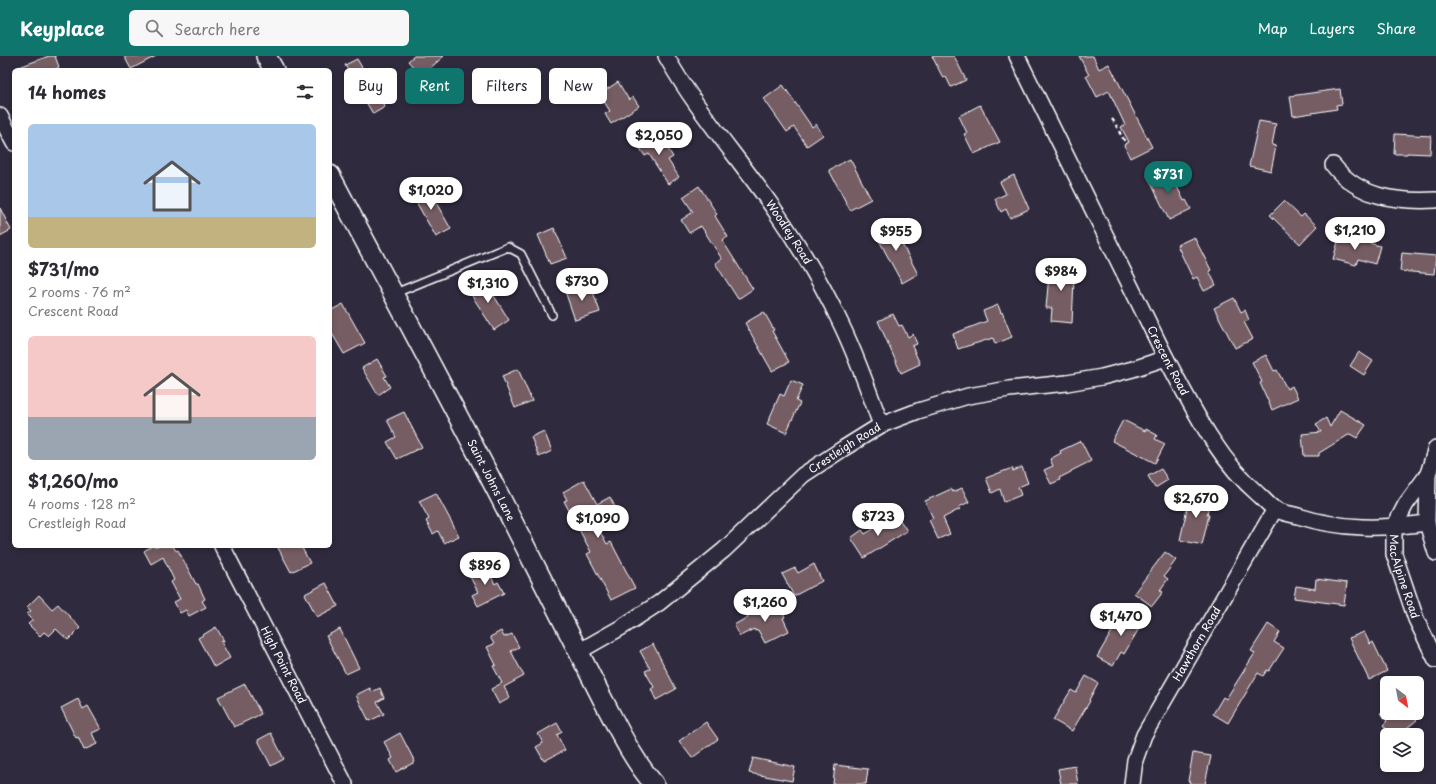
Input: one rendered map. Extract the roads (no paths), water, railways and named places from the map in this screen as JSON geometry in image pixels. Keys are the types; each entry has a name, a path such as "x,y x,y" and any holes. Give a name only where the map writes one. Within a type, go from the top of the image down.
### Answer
{"street":[{"path":"266,56 273,68"},
{"name":"Woodley Road","path":"666,56 704,114 777,213 814,274 841,323 860,368 881,425"},
{"name":"Crescent Road","path":"1017,56 1166,358 1209,434 1230,465 1251,488 1275,509 1310,520 1335,526 1366,528 1394,528 1427,523"},
{"path":"0,116 12,139"},
{"path":"1333,165 1342,176 1354,185 1372,194 1395,198 1436,200"},
{"name":"Saint Johns Lane","path":"332,179 486,467 578,652 632,754 645,774 654,784"},
{"name":"Crestleigh Road","path":"578,652 658,603 724,550 803,475 881,425 918,411 968,396 1102,377 1166,358"},
{"name":"MacAlpine Road","path":"1436,448 1428,474 1427,523 1436,553"},
{"name":"MacAlpine Road","path":"1428,474 1406,504 1394,528 1394,554 1416,619 1436,660"},
{"name":"Hawthorn Road","path":"1132,784 1135,760 1144,735 1275,509"},
{"name":"High Point Road","path":"223,548 345,784"}],"lane":[{"path":"393,294 508,247 521,254 552,315"}]}
